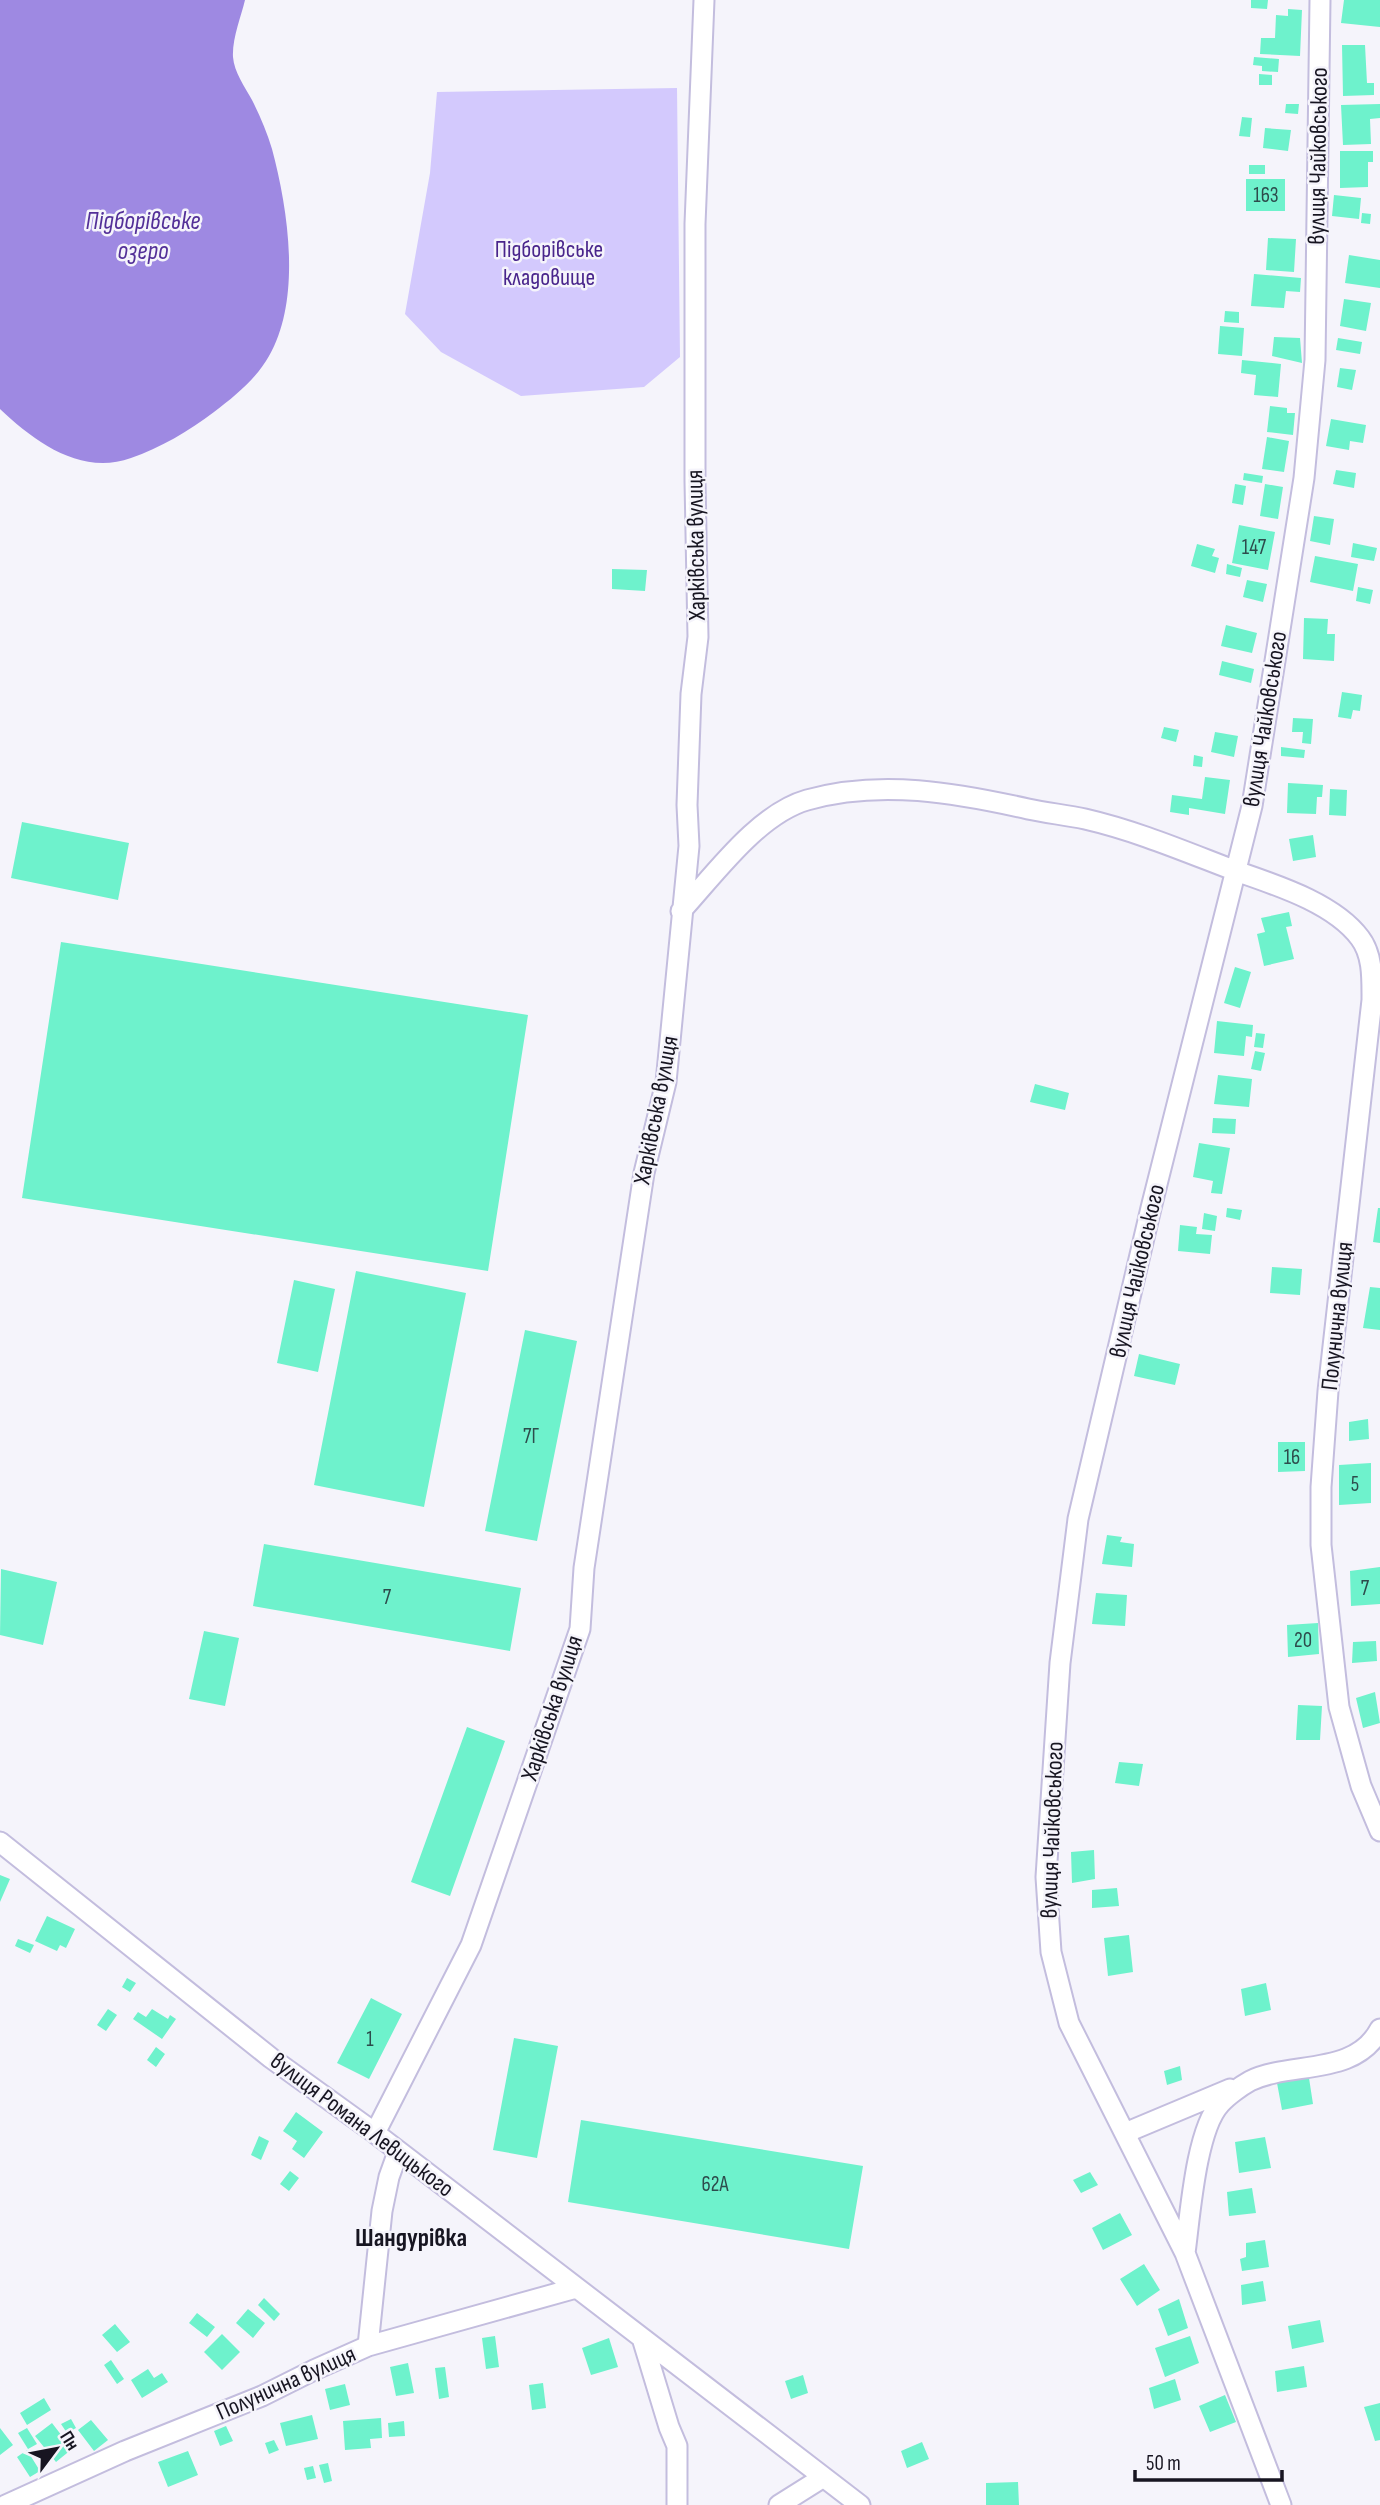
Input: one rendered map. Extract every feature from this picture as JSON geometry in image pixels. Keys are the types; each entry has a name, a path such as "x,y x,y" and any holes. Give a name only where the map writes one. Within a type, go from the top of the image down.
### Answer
{"street":[{"name":"Харківська вулиця","path":"375,2133 471,1945 580,1629 584,1568 644,1174 666,1082 689,846 687,805 691,694 698,637 695,224 704,0"},
{"name":"вулиця Чайковського","path":"1281,2505 1185,2253 1069,2022 1051,1952 1046,1864 1060,1663 1071,1565 1087,1476 1151,1208 1237,871 1262,748 1304,478 1312,406 1316,316 1320,0"},
{"name":"Полунична вулиця","path":"681,911 744,843 777,814 809,799 867,792 917,791 956,794 1078,818 1146,838 1300,896 1351,928 1367,950 1371,972 1371,1017 1328,1391 1321,1487 1321,1545 1339,1707 1361,1786 1373,1820 1380,1831"},
{"name":"вулиця Романа Левицького","path":"0,1842 271,2058 375,2133 860,2505"},
{"path":"1125,2133 1251,2081 1327,2065 1356,2054 1380,2029"},
{"path":"1185,2253 1200,2145 1219,2105 1251,2081"},
{"path":"368,2346 382,2211 389,2177 398,2152"},
{"name":"Полунична вулиця","path":"6,2505 125,2451 262,2396 368,2346 576,2288"},
{"path":"642,2338 677,2446 677,2505"},
{"path":"779,2505 822,2478"}],"green space":[{"name":"Підборівське кладовище","path":"677,88 680,357 644,387 521,396 441,352 405,314 430,173 437,92"}],"water":[{"name":"Підборівське озеро","path":"0,0 245,0 235,36 233,57 238,74 266,130 278,173 289,254 286,308 269,356 244,387 184,432 131,458 94,463 60,453 28,433 0,409"}],"building":[{"path":"1251,0 1268,0 1267,9 1251,8"},
{"path":"1344,0 1380,0 1380,27 1341,23"},
{"path":"1288,9 1302,10 1300,56 1260,54 1261,38 1275,38 1276,15 1288,16"},
{"path":"1342,45 1365,45 1367,83 1374,83 1374,95 1343,96"},
{"path":"1254,57 1279,59 1278,72 1262,71 1262,66 1253,65"},
{"path":"1259,74 1272,75 1272,85 1259,85"},
{"path":"1286,104 1299,104 1298,114 1285,113"},
{"path":"1380,104 1380,118 1370,119 1371,144 1343,145 1341,105"},
{"path":"1242,117 1252,118 1250,137 1239,136"},
{"path":"1265,128 1291,130 1288,151 1263,148"},
{"path":"1340,151 1373,151 1373,162 1368,162 1368,187 1340,188"},
{"path":"1249,165 1265,165 1265,174 1249,174"},
{"path":"1246,179 1285,179 1285,211 1246,211"},
{"path":"1334,195 1361,198 1359,219 1332,216"},
{"path":"1362,213 1371,214 1370,224 1361,223"},
{"path":"1268,238 1296,239 1294,272 1266,270"},
{"path":"1349,255 1380,260 1380,288 1345,283"},
{"path":"1254,274 1301,278 1300,292 1286,291 1284,308 1251,306"},
{"path":"1344,299 1371,303 1366,331 1340,326"},
{"path":"1225,311 1239,312 1239,323 1224,322"},
{"path":"1220,326 1244,328 1242,356 1218,354"},
{"path":"1274,337 1300,338 1302,363 1272,356"},
{"path":"1338,338 1362,342 1360,354 1336,350"},
{"path":"1242,360 1281,364 1278,397 1254,395 1256,375 1241,373"},
{"path":"1340,368 1356,370 1352,390 1337,387"},
{"path":"1270,406 1287,408 1287,413 1295,413 1293,435 1267,432"},
{"path":"1331,419 1366,425 1363,443 1350,441 1349,450 1326,446"},
{"path":"1267,437 1289,441 1284,472 1262,469"},
{"path":"1336,470 1356,473 1354,488 1333,484"},
{"path":"1244,473 1263,476 1262,483 1243,480"},
{"path":"1235,484 1246,486 1243,505 1232,503"},
{"path":"1265,484 1283,487 1278,519 1260,516"},
{"path":"1314,516 1334,519 1330,545 1310,541"},
{"path":"1239,525 1275,532 1268,570 1232,563"},
{"path":"1353,543 1377,548 1374,561 1351,557"},
{"path":"1197,544 1215,549 1212,556 1219,558 1215,573 1191,566"},
{"path":"1315,556 1358,564 1353,591 1310,582"},
{"path":"1227,564 1242,568 1240,577 1226,574"},
{"path":"612,569 647,570 645,591 612,589"},
{"path":"1247,580 1267,584 1263,602 1243,597"},
{"path":"1358,587 1373,590 1370,604 1356,601"},
{"path":"1304,618 1328,619 1327,634 1335,634 1334,661 1303,659"},
{"path":"1226,625 1257,633 1252,653 1221,646"},
{"path":"1222,661 1254,669 1251,683 1219,675"},
{"path":"1342,692 1362,695 1360,711 1353,710 1351,719 1338,717"},
{"path":"1293,718 1313,719 1311,744 1302,743 1303,732 1292,732"},
{"path":"1164,727 1179,730 1176,742 1161,738"},
{"path":"1215,732 1238,736 1234,757 1211,752"},
{"path":"1281,747 1305,750 1304,758 1281,756"},
{"path":"1194,755 1203,757 1202,767 1193,766"},
{"path":"1205,777 1230,780 1225,814 1189,808 1189,815 1170,812 1172,795 1202,799"},
{"path":"1288,783 1323,785 1322,797 1317,797 1316,814 1287,813"},
{"path":"1330,789 1347,790 1346,816 1329,815"},
{"path":"22,822 129,843 118,900 11,878"},
{"path":"1313,835 1316,857 1293,861 1289,839"},
{"path":"1289,912 1292,926 1286,927 1294,959 1264,966 1257,934 1265,932 1261,918"},
{"path":"61,942 528,1015 488,1271 22,1198"},
{"path":"1235,967 1251,972 1240,1008 1224,1003"},
{"path":"1217,1021 1253,1025 1252,1037 1246,1036 1244,1056 1214,1053"},
{"path":"1256,1033 1265,1034 1263,1048 1254,1047"},
{"path":"1255,1051 1265,1053 1261,1071 1251,1069"},
{"path":"1218,1075 1252,1079 1249,1107 1214,1104"},
{"path":"1035,1084 1069,1093 1065,1110 1030,1102"},
{"path":"1213,1118 1236,1119 1235,1134 1212,1133"},
{"path":"1199,1143 1230,1148 1222,1194 1211,1193 1213,1181 1193,1177"},
{"path":"1227,1208 1242,1210 1240,1220 1226,1217"},
{"path":"1380,1208 1380,1243 1373,1242"},
{"path":"1204,1213 1217,1216 1215,1231 1202,1229"},
{"path":"1180,1225 1197,1227 1196,1234 1212,1235 1210,1254 1178,1251"},
{"path":"1272,1267 1302,1269 1300,1295 1270,1293"},
{"path":"356,1271 466,1293 424,1507 314,1485"},
{"path":"294,1280 335,1289 318,1372 277,1363"},
{"path":"1370,1287 1380,1288 1380,1330 1363,1328"},
{"path":"525,1330 577,1341 537,1541 485,1531"},
{"path":"1139,1354 1180,1364 1175,1385 1134,1376"},
{"path":"1368,1419 1369,1439 1349,1441 1349,1422"},
{"path":"1278,1442 1305,1442 1305,1471 1278,1472"},
{"path":"1371,1463 1371,1503 1339,1505 1339,1465"},
{"path":"1107,1535 1122,1537 1120,1542 1134,1544 1132,1567 1102,1564"},
{"path":"264,1544 521,1588 510,1651 253,1606"},
{"path":"1380,1567 1380,1604 1351,1606 1350,1571"},
{"path":"1,1569 57,1582 43,1645 0,1635"},
{"path":"1096,1593 1127,1595 1125,1626 1092,1624"},
{"path":"1318,1623 1319,1654 1288,1657 1287,1625"},
{"path":"204,1631 239,1638 225,1706 189,1699"},
{"path":"1376,1641 1377,1661 1352,1663 1353,1642"},
{"path":"1375,1692 1380,1723 1363,1728 1356,1698"},
{"path":"1298,1705 1322,1706 1320,1740 1296,1740"},
{"path":"467,1727 505,1741 450,1896 411,1882"},
{"path":"1119,1762 1143,1764 1139,1786 1115,1783"},
{"path":"1094,1850 1095,1879 1072,1883 1071,1852"},
{"path":"0,1875 10,1879 0,1902"},
{"path":"1117,1888 1119,1906 1092,1908 1092,1890"},
{"path":"47,1916 75,1929 66,1948 60,1945 57,1951 35,1941"},
{"path":"1129,1935 1133,1972 1108,1976 1104,1938"},
{"path":"18,1939 34,1945 30,1953 15,1946"},
{"path":"127,1978 136,1983 130,1992 122,1987"},
{"path":"1266,1983 1271,2010 1245,2016 1241,1989"},
{"path":"371,1998 402,2014 369,2079 337,2063"},
{"path":"108,2009 117,2015 106,2031 97,2025"},
{"path":"152,2009 168,2019 170,2015 176,2019 162,2039 133,2019 138,2012 146,2017"},
{"path":"514,2038 558,2046 537,2158 493,2150"},
{"path":"156,2047 165,2054 156,2067 147,2060"},
{"path":"1180,2066 1182,2080 1167,2085 1164,2071"},
{"path":"1309,2078 1313,2104 1282,2110 1277,2083"},
{"path":"296,2112 323,2132 304,2158 292,2149 297,2141 283,2131"},
{"path":"581,2120 863,2166 849,2249 568,2202"},
{"path":"259,2136 269,2141 261,2160 251,2155"},
{"path":"1265,2137 1271,2168 1239,2173 1235,2142"},
{"path":"290,2171 299,2178 289,2191 280,2184"},
{"path":"1090,2172 1098,2185 1081,2193 1073,2180"},
{"path":"1252,2188 1256,2213 1229,2216 1227,2192"},
{"path":"1120,2213 1132,2235 1103,2250 1092,2228"},
{"path":"1265,2240 1269,2267 1242,2271 1240,2259 1246,2257 1246,2243"},
{"path":"1144,2264 1160,2290 1137,2306 1120,2279"},
{"path":"1263,2281 1266,2301 1242,2305 1241,2285"},
{"path":"264,2298 280,2314 274,2321 258,2305"},
{"path":"1179,2299 1188,2328 1168,2336 1158,2309"},
{"path":"248,2309 265,2323 253,2338 236,2323"},
{"path":"197,2313 215,2327 207,2337 189,2323"},
{"path":"1320,2320 1324,2342 1292,2349 1288,2326"},
{"path":"115,2324 130,2342 117,2352 102,2335"},
{"path":"222,2334 240,2352 222,2370 204,2352"},
{"path":"495,2336 499,2367 486,2369 482,2338"},
{"path":"1190,2336 1199,2363 1165,2377 1155,2348"},
{"path":"609,2338 618,2367 591,2375 582,2348"},
{"path":"111,2360 124,2379 117,2384 104,2365"},
{"path":"408,2363 414,2393 396,2396 390,2367"},
{"path":"1304,2366 1307,2387 1277,2392 1275,2371"},
{"path":"445,2367 449,2397 439,2399 435,2368"},
{"path":"148,2369 154,2378 162,2373 168,2382 142,2398 131,2380"},
{"path":"803,2375 808,2393 791,2399 785,2381"},
{"path":"1175,2379 1181,2400 1154,2409 1149,2388"},
{"path":"543,2383 546,2408 532,2410 529,2385"},
{"path":"345,2384 350,2405 330,2410 325,2389"},
{"path":"1225,2395 1236,2422 1210,2432 1199,2406"},
{"path":"44,2398 51,2410 27,2425 20,2413"},
{"path":"1380,2403 1380,2440 1375,2441 1364,2407"},
{"path":"312,2415 318,2439 286,2446 280,2423"},
{"path":"381,2418 382,2438 370,2439 371,2448 345,2450 343,2421"},
{"path":"71,2419 76,2428 67,2433 61,2424"},
{"path":"91,2420 108,2440 94,2451 78,2430"},
{"path":"404,2421 405,2436 389,2437 388,2423"},
{"path":"52,2423 72,2449 56,2462 35,2436"},
{"path":"226,2426 233,2441 220,2446 214,2431"},
{"path":"0,2428 13,2445 0,2455"},
{"path":"27,2428 37,2444 28,2449 18,2433"},
{"path":"274,2440 279,2450 269,2454 265,2443"},
{"path":"922,2442 929,2459 907,2468 901,2451"},
{"path":"27,2450 40,2471 30,2477 17,2457"},
{"path":"188,2451 198,2475 168,2487 158,2462"},
{"path":"328,2463 332,2481 324,2483 319,2465"},
{"path":"313,2466 316,2478 307,2480 304,2468"},
{"path":"1018,2482 1019,2505 986,2505 986,2483"}],"district":[{"name":"Шандурівка","path":"411,2238"}]}
